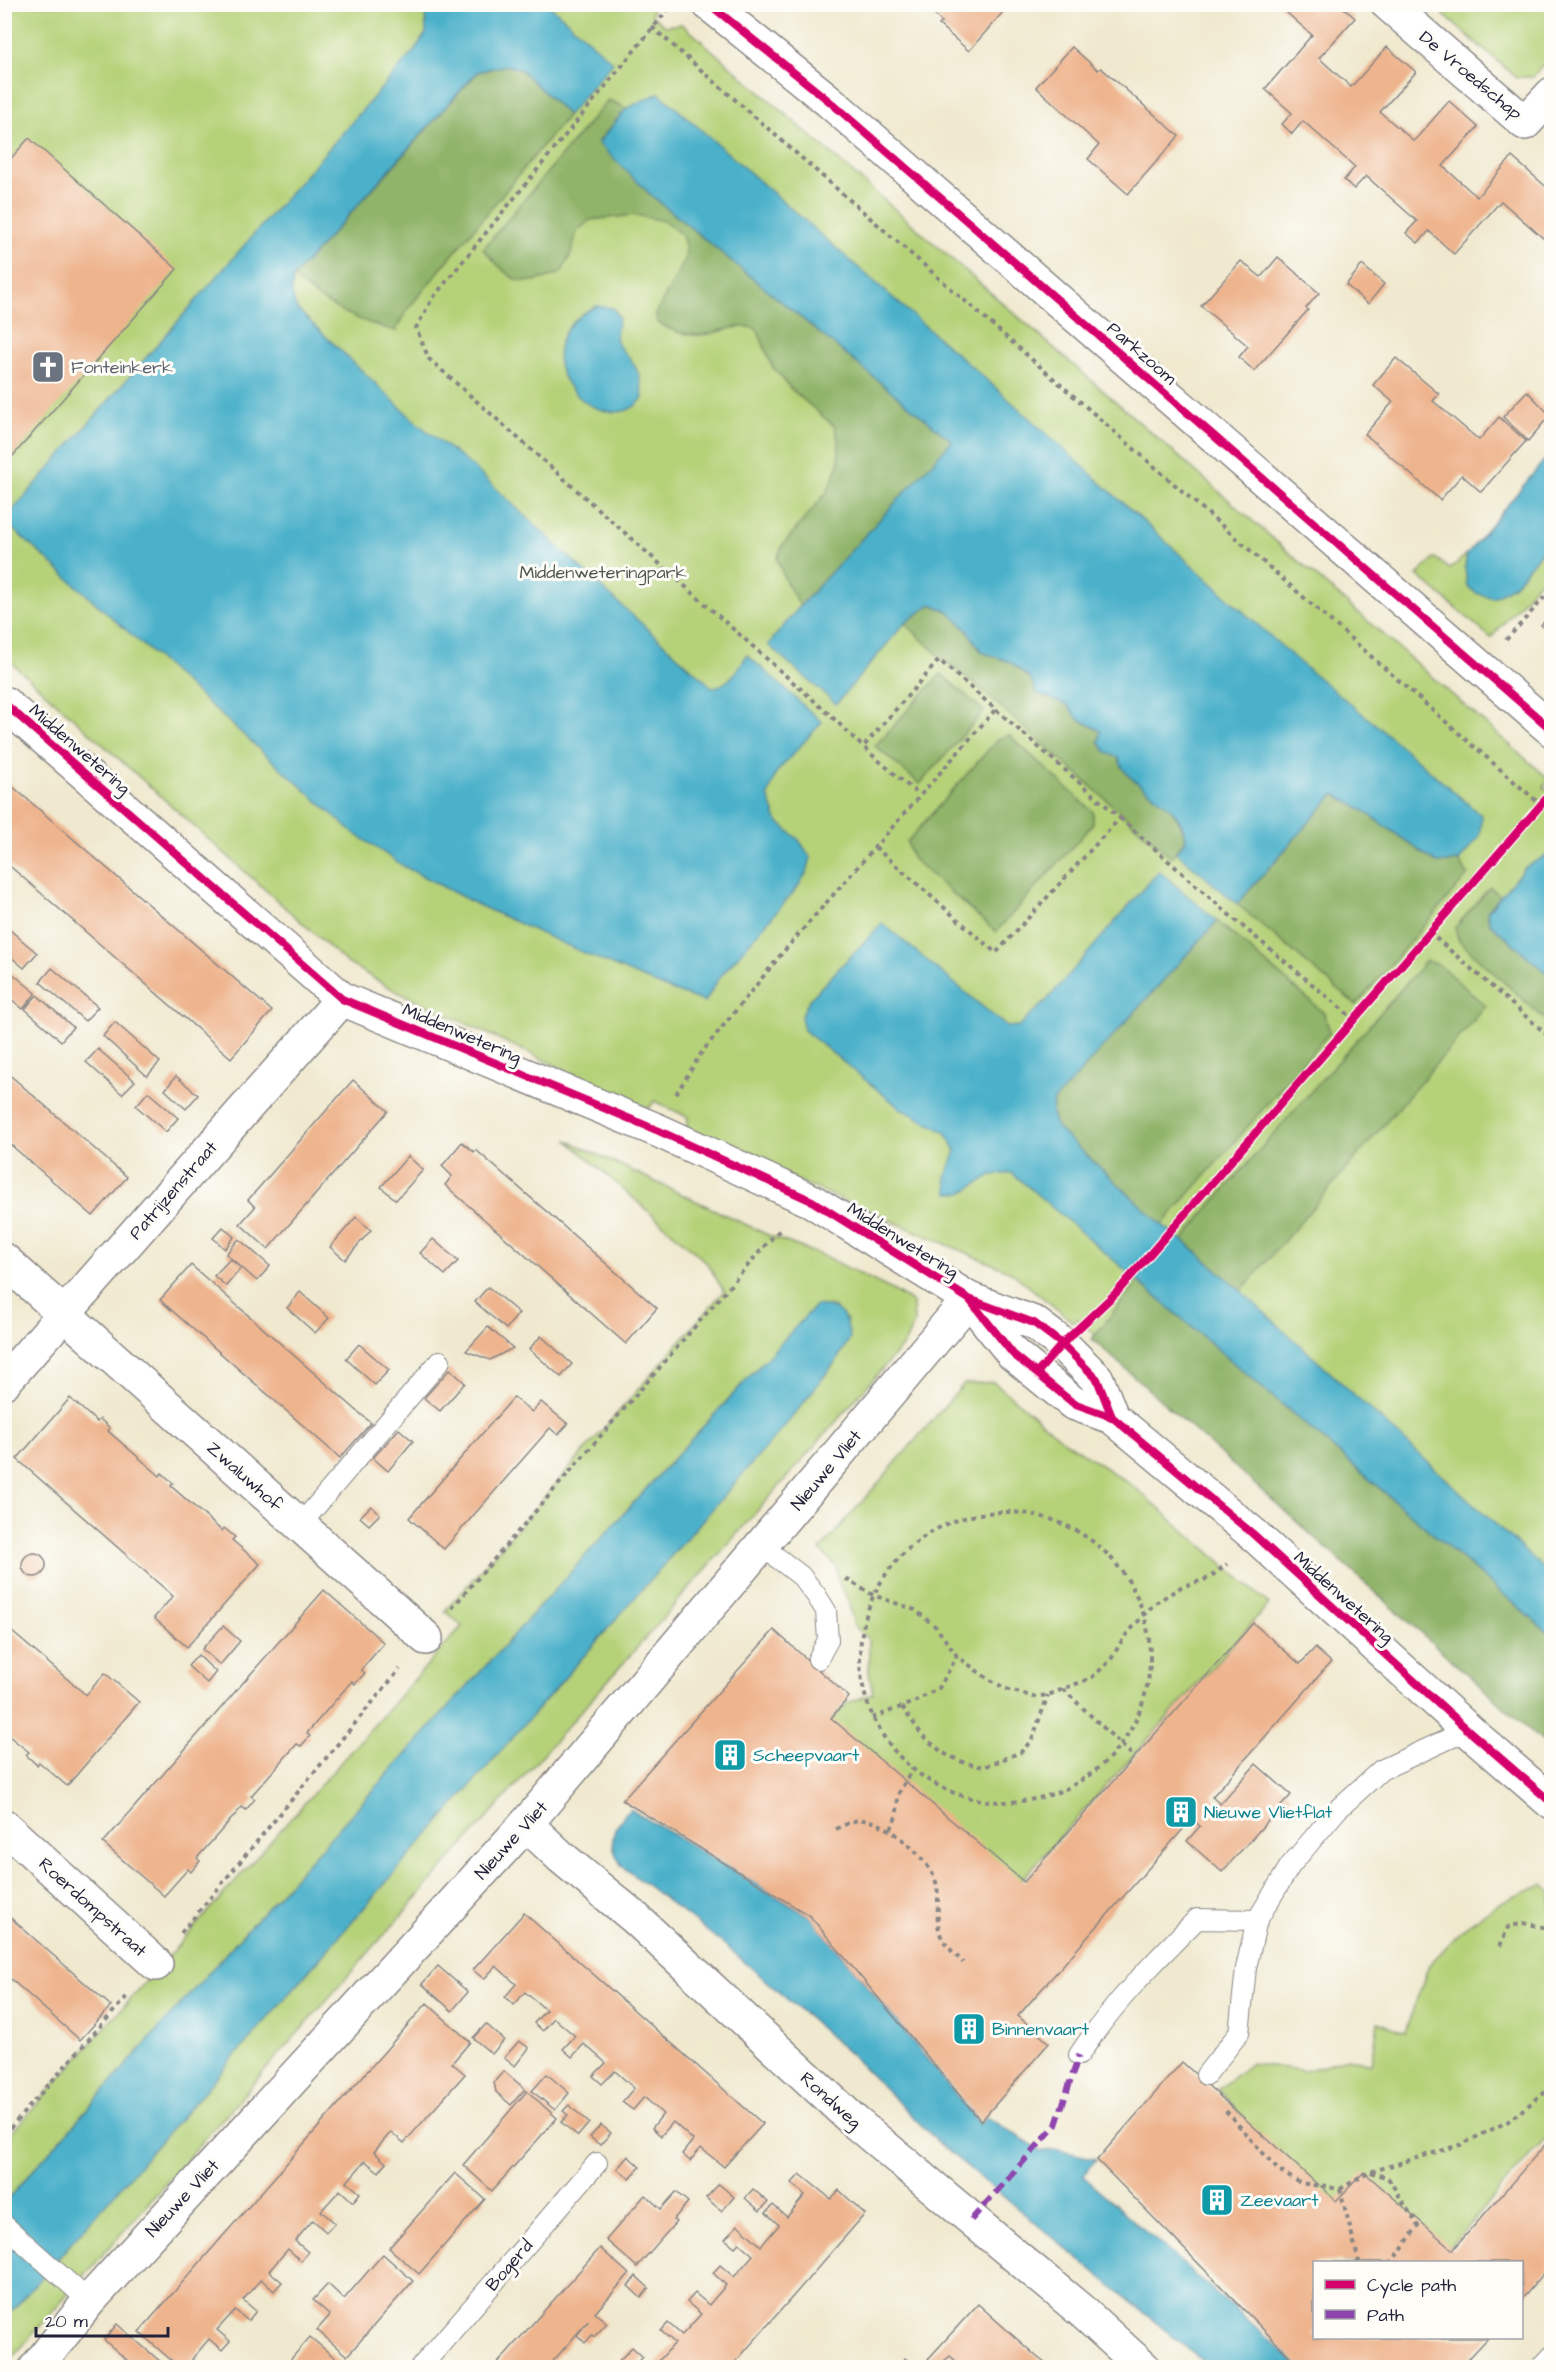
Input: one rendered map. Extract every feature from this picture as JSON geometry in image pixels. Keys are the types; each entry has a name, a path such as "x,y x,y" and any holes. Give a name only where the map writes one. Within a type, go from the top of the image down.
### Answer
{"street":[{"name":"Parkzoom","path":"709,4 829,100 1551,730"},
{"name":"De Vroedschap","path":"1388,4 1525,123 1551,94"},
{"name":"Middenwetering","path":"4,703 342,999 659,1131 812,1201 969,1299 1013,1354 1073,1403 1112,1417 1253,1534 1551,1803"},
{"name":"Patrijzenstraat","path":"4,1382 342,999"},
{"name":"Zwaluwhof","path":"4,1260 426,1638"},
{"name":"Nieuwe Vliet","path":"36,2367 88,2301 526,1824 969,1299"},
{"name":"Rondweg","path":"526,1824 561,1857 634,1917 855,2122 1084,2313 1143,2367"},
{"name":"Roerdompstraat","path":"4,1826 156,1964"}],"lane":[{"path":"300,1525 440,1361"},
{"path":"762,1546 801,1576 826,1611 828,1640 818,1659"},
{"path":"1206,2074 1239,2033 1246,1968 1257,1920 1290,1866 1337,1810 1381,1770 1468,1730"},
{"path":"1078,2055 1101,2021 1136,1979 1197,1919 1257,1920"},
{"name":"Bogerd","path":"420,2367 597,2163"},
{"path":"4,2225 88,2301"},
{"path":"1541,2367 1551,2356"}],"path":[{"path":"672,4 432,299 416,328 429,359 919,795"},
{"path":"652,27 1543,802 1533,813"},
{"path":"1481,669 1551,589"},
{"path":"863,747 939,660 1234,919 1355,1020"},
{"path":"659,1131 678,1090 702,1052 784,951 995,710"},
{"path":"875,847 996,953 1120,818"},
{"path":"1422,941 1437,924"},
{"path":"1430,932 1551,1039"},
{"path":"1347,1029 1362,1011"},
{"path":"1003,1511 1056,1520 1080,1533 1102,1549 1120,1569 1134,1592 1144,1617 1150,1643 1150,1670 1135,1722 1121,1745 1091,1775 1053,1795 1011,1803 979,1800 948,1792 928,1782 912,1769 882,1737 872,1718 862,1687 859,1656 863,1625 873,1595 887,1572 905,1551 926,1534 950,1522 976,1514 1003,1511"},
{"path":"844,1578 873,1595 915,1610 936,1627 957,1656 1006,1689 1034,1697 1048,1695 1091,1678 1110,1660 1124,1637 1154,1604 1181,1587 1209,1578 1233,1560 1253,1534"},
{"path":"872,1718 902,1707 939,1688 957,1656"},
{"path":"1063,1689 1131,1754"},
{"path":"902,1707 923,1736 944,1753 965,1763 984,1767 1021,1752 1032,1740 1048,1695"},
{"path":"891,1829 897,1814 898,1795 912,1769"},
{"path":"836,1829 858,1820 891,1829 920,1858 935,1879 940,1901 938,1916 941,1937 963,1963"},
{"path":"1500,1946 1508,1927 1523,1923 1551,1929"},
{"path":"1226,2111 1278,2170 1300,2183 1340,2189 1370,2172 1460,2145 1507,2122 1551,2087"},
{"path":"1547,2130 1551,2125"},
{"path":"1370,2172 1388,2178 1418,2226 1393,2261"},
{"path":"1340,2189 1359,2261"}],"green space":[{"name":"Middenweteringpark","path":"653,4 652,15 665,26 682,24 1549,779 1544,787 1552,793 1551,1740 1077,1319 1073,1322 1011,1272 714,1145 686,1130 688,1117 654,1101 649,1109 394,990 347,963 5,657 5,5"},
{"path":"1432,5 1551,5 1551,55 1533,77 1516,77"},
{"path":"506,65 520,69 568,115 407,310 397,331 355,318 328,304 293,277 478,72"},
{"path":"608,100 627,108 598,142 652,196 953,441 800,606 785,580 777,559 782,546 827,492 839,464 839,443 835,427 791,389 772,366 757,329 735,327 709,334 689,335 657,322 656,313 685,260 686,249 682,235 664,221 635,215 590,220 577,231 571,254 561,273 534,281 525,281 509,275 483,249"},
{"path":"1551,540 1551,568 1491,638 1417,575 1435,558 1450,569 1467,554 1465,567 1514,585"},
{"path":"931,604 948,611 967,630 982,652 1010,662 1030,678 1038,694 1068,705 1077,718 1101,731 1129,776 1169,805 1182,827 1186,840 1171,857 977,686 938,655 905,623"},
{"path":"941,674 984,711 920,784 875,746"},
{"path":"1009,735 1093,812 1093,824 996,932 912,858 907,842 998,739"},
{"path":"1334,794 1361,809 1437,863 1459,861 1468,875 1356,1005 1237,904"},
{"path":"1490,887 1500,896 1487,912 1490,923 1551,977 1551,1025 1459,941 1455,928"},
{"path":"1217,921 1324,1013 1330,1032 1162,1225 1057,1128 1052,1114 1053,1102"},
{"path":"1426,961 1438,964 1486,1006 1241,1291 1183,1240 1204,1213"},
{"path":"567,1140 770,1236 826,1257 894,1291 913,1303 914,1323 905,1343 4,2367 5,2319 789,1421 837,1360 847,1320 834,1307 816,1305 674,1458 253,1923 5,2202 5,2140 462,1626 445,1611 724,1291 706,1262"},
{"path":"1138,1281 1551,1635 1551,1749 1092,1339"},
{"path":"994,1382 1063,1440 1133,1486 1269,1604 957,1952 828,1723 848,1703 873,1693 869,1672 869,1640 854,1626 848,1600 839,1584 836,1566 820,1550 964,1384"},
{"path":"1543,1885 1551,1892 1551,2132 1437,2261 1341,2261 1287,2190 1270,2147 1218,2089 1252,2063 1305,2071 1347,2058 1372,2064 1378,2022 1405,2032 1429,1965 1465,1927 1501,1902"}],"water":[{"path":"425,5 549,5 613,62 568,115 520,69 506,65 477,72 293,277 292,293 296,308 417,423 474,468 713,688 729,680 747,655 822,722 776,773 768,796 777,821 799,840 811,858 807,872 797,888 719,978 705,1002 668,989 476,904 405,867 351,831 5,522 5,519 414,51 426,33"},
{"path":"659,93 997,389 1299,662 1482,816 1479,837 1459,861 1437,863 1361,809 1334,794 1237,904 1176,852 1186,840 1182,825 1164,802 1131,778 1123,769 1119,758 1107,753 1099,742 1101,731 1077,718 1068,705 1037,694 1030,678 1010,662 982,652 967,630 948,611 931,604 905,623 836,704 768,645 800,606 952,441 652,196 598,143 627,108"},
{"path":"596,306 613,308 619,318 616,337 618,343 639,376 643,398 626,410 607,411 587,403 571,388 560,369 559,348 570,326"},
{"path":"1551,452 1551,540 1514,585 1493,598 1476,593 1467,586 1465,567 1467,554"},
{"path":"1548,854 1552,859 1551,977 1490,923 1487,912 1524,868"},
{"path":"1159,871 1217,921 1053,1102 1052,1114 1057,1128 1162,1225 1183,1240 1241,1291 1551,1575 1551,1635 1012,1173 992,1175 962,1193 948,1193 946,1177 956,1151 945,1132 900,1108 804,1030 801,1017 809,1000 882,923 1007,1027 1019,1026 1046,1001"},
{"path":"816,1305 841,1313 847,1323 850,1338 837,1360 789,1421 5,2319 5,2202 253,1923 674,1458"},
{"path":"630,1809 811,1917 980,2124 987,2117 1042,2151 1058,2150 1096,2159 1083,2176 1298,2367 1210,2367 942,2146 850,2054 725,1945 622,1866 614,1850 613,1836 615,1829"}],"building":[{"path":"928,4 1010,4 969,51 939,25 942,22 926,7"},
{"path":"1277,4 1339,4 1355,18 1319,58 1351,87 1387,47 1416,72 1380,112 1414,141 1449,101 1478,127 1443,166 1477,197 1512,157 1551,191 1551,245 1501,201 1454,254 1429,231 1418,243 1406,233 1417,221 1366,176 1354,189 1344,180 1355,167 1303,121 1292,134 1282,124 1292,113 1265,89 1312,35"},
{"path":"1072,47 1098,70 1101,68 1179,136 1128,194 1088,159 1099,145 1036,87"},
{"name":"Fonteinkerk","path":"29,138 177,269 4,466 4,166"},
{"path":"1278,257 1319,293 1306,308 1308,310 1254,371 1239,357 1248,346 1201,306 1241,261 1261,277"},
{"path":"1362,265 1384,284 1368,304 1346,285"},
{"path":"1396,358 1439,394 1433,401 1479,440 1499,417 1526,441 1481,492 1462,475 1440,500 1365,434 1393,402 1373,385"},
{"path":"1527,391 1550,415 1528,441 1503,417"},
{"path":"1551,614 1551,634 1541,625"},
{"path":"4,779 272,1011 231,1058 4,861"},
{"path":"4,925 37,953 24,968 4,951"},
{"path":"52,968 98,1007 85,1021 40,982"},
{"path":"8,970 36,993 23,1009 4,993 4,974"},
{"path":"37,995 73,1027 61,1041 25,1009"},
{"path":"115,1022 160,1062 147,1076 103,1036"},
{"path":"98,1049 135,1081 122,1094 86,1062"},
{"path":"4,1070 127,1177 93,1216 4,1139"},
{"path":"176,1076 198,1095 186,1109 165,1090"},
{"path":"353,1080 388,1111 268,1249 240,1224 255,1207 248,1200"},
{"path":"148,1092 178,1118 166,1132 136,1106"},
{"path":"462,1142 474,1152 476,1150 657,1308 626,1344 445,1185 452,1176 442,1166"},
{"path":"408,1156 423,1170 396,1200 381,1187"},
{"path":"356,1217 371,1230 345,1260 330,1247"},
{"path":"223,1227 234,1237 225,1249 213,1238"},
{"path":"239,1239 270,1266 257,1281 226,1254"},
{"path":"433,1239 458,1261 445,1275 420,1253"},
{"path":"230,1259 241,1268 226,1286 214,1276"},
{"path":"191,1265 371,1423 340,1458 160,1300"},
{"path":"488,1287 519,1313 506,1329 475,1302"},
{"path":"300,1292 329,1318 315,1333 287,1308"},
{"path":"488,1327 513,1348 490,1360 466,1351"},
{"path":"541,1336 572,1364 561,1377 529,1349"},
{"path":"359,1344 389,1370 375,1385 346,1359"},
{"path":"450,1369 465,1383 440,1411 424,1398"},
{"path":"514,1397 532,1412 541,1402 568,1424 558,1435 550,1428 444,1549 409,1518"},
{"path":"70,1398 97,1422 100,1419 110,1428 108,1431 160,1476 162,1473 173,1483 171,1486 222,1531 224,1528 235,1537 232,1540 260,1564 187,1647 154,1618 173,1596 17,1459"},
{"path":"399,1429 413,1441 388,1471 373,1458"},
{"path":"371,1506 380,1514 369,1525 360,1517"},
{"path":"34,1553 43,1556 46,1565 43,1574 34,1577 25,1574 22,1565 25,1556"},
{"path":"324,1590 384,1643 361,1670 365,1673 355,1684 352,1681 307,1733 310,1736 301,1746 297,1744 251,1796 255,1799 246,1810 242,1807 197,1858 200,1861 191,1872 188,1869 164,1896 103,1843"},
{"path":"1253,1623 1300,1664 1315,1648 1331,1662 1212,1797 1220,1804 1256,1764 1291,1795 1222,1872 1187,1841 1200,1826 1192,1819 1018,2016 1049,2043 981,2121 810,1916 622,1800 774,1630 849,1697 831,1718 1024,1882"},
{"path":"4,1625 86,1695 105,1673 139,1702 67,1786 39,1762 37,1765 26,1755 29,1752 4,1732"},
{"path":"223,1626 240,1641 220,1665 202,1649"},
{"path":"198,1655 216,1672 207,1683 188,1666"},
{"path":"4,1912 111,2006 80,2040 4,1973"},
{"path":"524,1913 763,2124 724,2167 701,2148 690,2161 682,2154 693,2140 673,2122 661,2136 652,2128 663,2114 644,2097 633,2110 622,2102 634,2088 615,2071 602,2084 593,2076 606,2063 584,2044 572,2057 563,2049 575,2036 554,2018 543,2031 534,2023 546,2010 525,1992 514,2005 505,1997 516,1984 496,1966 484,1979 473,1970"},
{"path":"438,1966 468,1992 452,2011 422,1984"},
{"path":"427,2003 470,2042 452,2063 465,2074 404,2143 391,2132 374,2152 386,2163 379,2172 365,2161 347,2182 360,2193 353,2202 340,2190 321,2211 335,2223 326,2232 313,2220 295,2241 308,2252 301,2261 288,2249 269,2271 282,2282 274,2291 261,2279 243,2300 256,2311 248,2321 235,2310 217,2330 230,2341 222,2350 209,2339 192,2359 200,2367 179,2367 139,2332"},
{"path":"486,2024 504,2040 492,2054 473,2038"},
{"path":"519,2041 529,2048 515,2066 504,2058"},
{"path":"1182,2062 1336,2201 1364,2172 1453,2250 1551,2138 1551,2265 1523,2298 1523,2261 1313,2261 1313,2339 1487,2339 1461,2367 1300,2367 1097,2160"},
{"path":"504,2071 525,2089 511,2105 496,2092 494,2082"},
{"path":"547,2074 569,2093 555,2110 532,2091"},
{"path":"527,2091 557,2118 492,2191 463,2165"},
{"path":"569,2105 589,2123 578,2136 561,2122 568,2115 563,2111"},
{"path":"601,2125 611,2133 600,2145 590,2137"},
{"path":"628,2156 640,2167 630,2179 617,2169"},
{"path":"455,2173 485,2199 419,2274 389,2248"},
{"path":"800,2174 831,2199 839,2190 865,2214 731,2367 658,2367 655,2365 675,2343 661,2331 668,2323 682,2335 701,2314 687,2302 695,2293 709,2305 726,2285 713,2273 720,2265 734,2277 753,2255 739,2243 735,2247 725,2239 738,2225 761,2246 779,2225 766,2213 773,2205 787,2217 805,2195 792,2183"},
{"path":"719,2184 734,2197 722,2211 706,2198"},
{"path":"753,2189 768,2202 760,2211 745,2198"},
{"path":"676,2192 688,2202 673,2220 676,2222 637,2267 606,2240 645,2195 661,2209"},
{"path":"600,2248 629,2274 595,2313 607,2323 585,2343 577,2335 589,2320 548,2367 494,2367"},
{"path":"383,2254 413,2281 347,2356 317,2330 330,2315 313,2300 328,2284 344,2299"},
{"path":"636,2276 649,2288 641,2298 628,2286"},
{"path":"978,2304 1050,2367 963,2367 950,2356 937,2367 928,2359"},
{"path":"117,2324 162,2363 158,2367 135,2367 104,2340"},
{"path":"310,2337 341,2363 337,2367 284,2367"},
{"path":"632,2347 643,2357 634,2367 622,2367 617,2363"},
{"path":"905,2358 915,2367 897,2367"}],"marked path":[{"path":"971,2220 1056,2125 1079,2055"}],"cycle path":[{"path":"709,4 829,101 1552,730"},
{"path":"4,703 342,999 659,1131 812,1201 969,1299 1034,1323 1062,1344 1097,1379 1112,1417"},
{"path":"1037,1373 1062,1344 1117,1292 1552,792"},
{"path":"969,1299 1013,1354 1073,1403 1112,1417 1253,1534 1468,1730 1552,1803"}],"place":[{"name":"Fonteinkerk","path":"48,367"},
{"name":"Scheepvaart","path":"730,1755"},
{"name":"Nieuwe Vlietflat","path":"1181,1812"},
{"name":"Binnenvaart","path":"969,2029"},
{"name":"Zeevaart","path":"1217,2200"}]}
